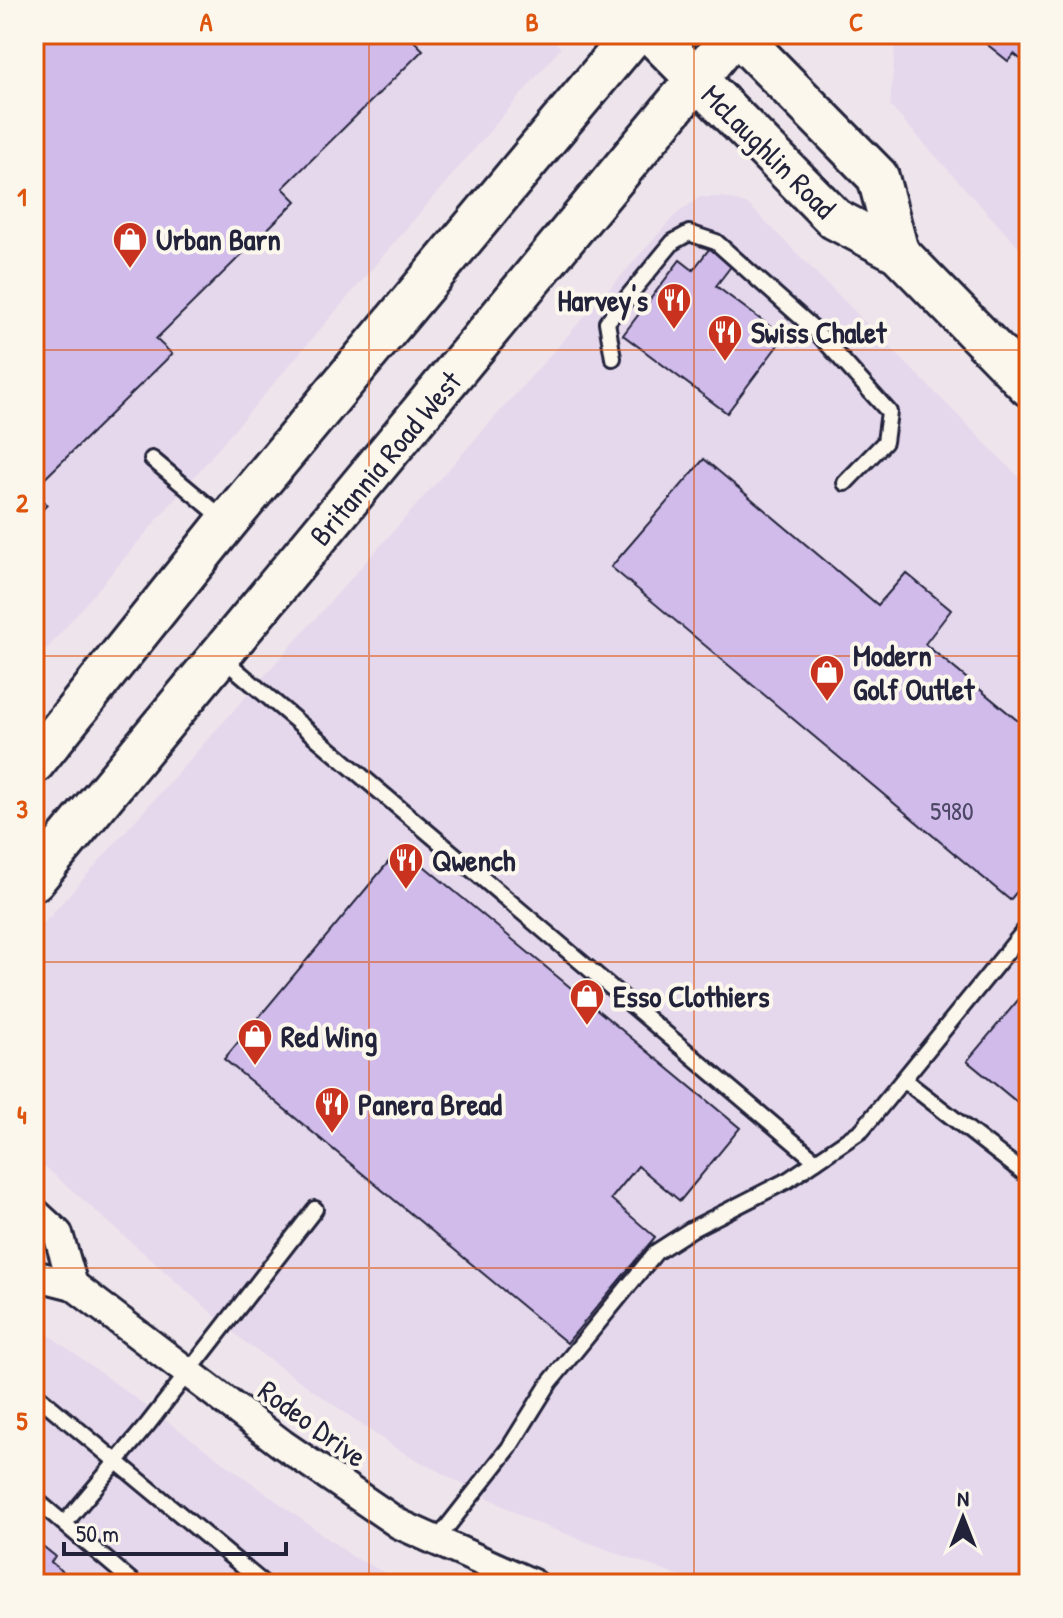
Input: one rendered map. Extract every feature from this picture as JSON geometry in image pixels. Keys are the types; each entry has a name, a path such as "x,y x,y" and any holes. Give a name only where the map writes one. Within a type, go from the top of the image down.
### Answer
{"main road":[{"path":"34,763 227,522 634,34"},
{"name":"McLaughlin Road","path":"652,34 835,219 898,252 1025,375"},
{"name":"McLaughlin Road","path":"735,34 878,177 898,252"},
{"name":"Britannia Road West","path":"34,880 735,34"}],"street":[{"path":"34,1212 58,1234 73,1285"},
{"name":"Rodeo Drive","path":"34,1275 73,1285 282,1444 399,1524 533,1584"}],"lane":[{"path":"613,358 607,322 673,242 689,233 716,242 813,328 889,412 885,442 845,483"},
{"path":"152,459 227,522"},
{"path":"220,656 816,1161"},
{"path":"436,1541 509,1448 550,1382 656,1252 692,1229 788,1180 862,1130 1029,925"},
{"path":"904,1080 1029,1177"},
{"path":"65,1523 233,1317 315,1209"},
{"path":"34,1393 264,1584"},
{"path":"34,1498 135,1584"}],"shaded area":[{"path":"34,34 547,34 561,48 34,664"},
{"path":"896,34 1029,34 1029,259 890,106"},
{"path":"700,197 724,197 749,205 1029,487 1029,1584 699,1584 531,1521 395,1448 247,1344 34,1157 34,934 676,214"},
{"path":"34,1324 352,1556 408,1584 34,1584"}],"building":[{"name":"Urban Barn","path":"34,34 407,34 423,50 283,188 296,201 156,339 172,354 34,489"},
{"path":"974,34 1029,34 1029,66 1014,54 1008,61"},
{"path":"710,248 732,265 716,286 784,337 727,413 623,335 680,260 693,270"},
{"path":"704,459 878,605 906,573 951,610 925,644 1029,730 1029,877 1010,900 611,567"},
{"path":"34,497 47,505 34,518"},
{"path":"401,847 740,1128 680,1201 638,1166 611,1199 655,1237 567,1343 224,1059"},
{"path":"1029,987 1029,1112 967,1061"},
{"path":"34,1539 55,1556 51,1562 78,1584 34,1584"}],"place":[{"name":"Urban Barn","path":"130,270"},
{"name":"Harvey's","path":"674,331"},
{"name":"Swiss Chalet","path":"725,363"},
{"name":"Modern Golf Outlet","path":"827,703"},
{"name":"Qwench","path":"406,891"},
{"name":"Esso Clothiers","path":"587,1027"},
{"name":"Red Wing","path":"255,1067"},
{"name":"Panera Bread","path":"332,1135"}]}
